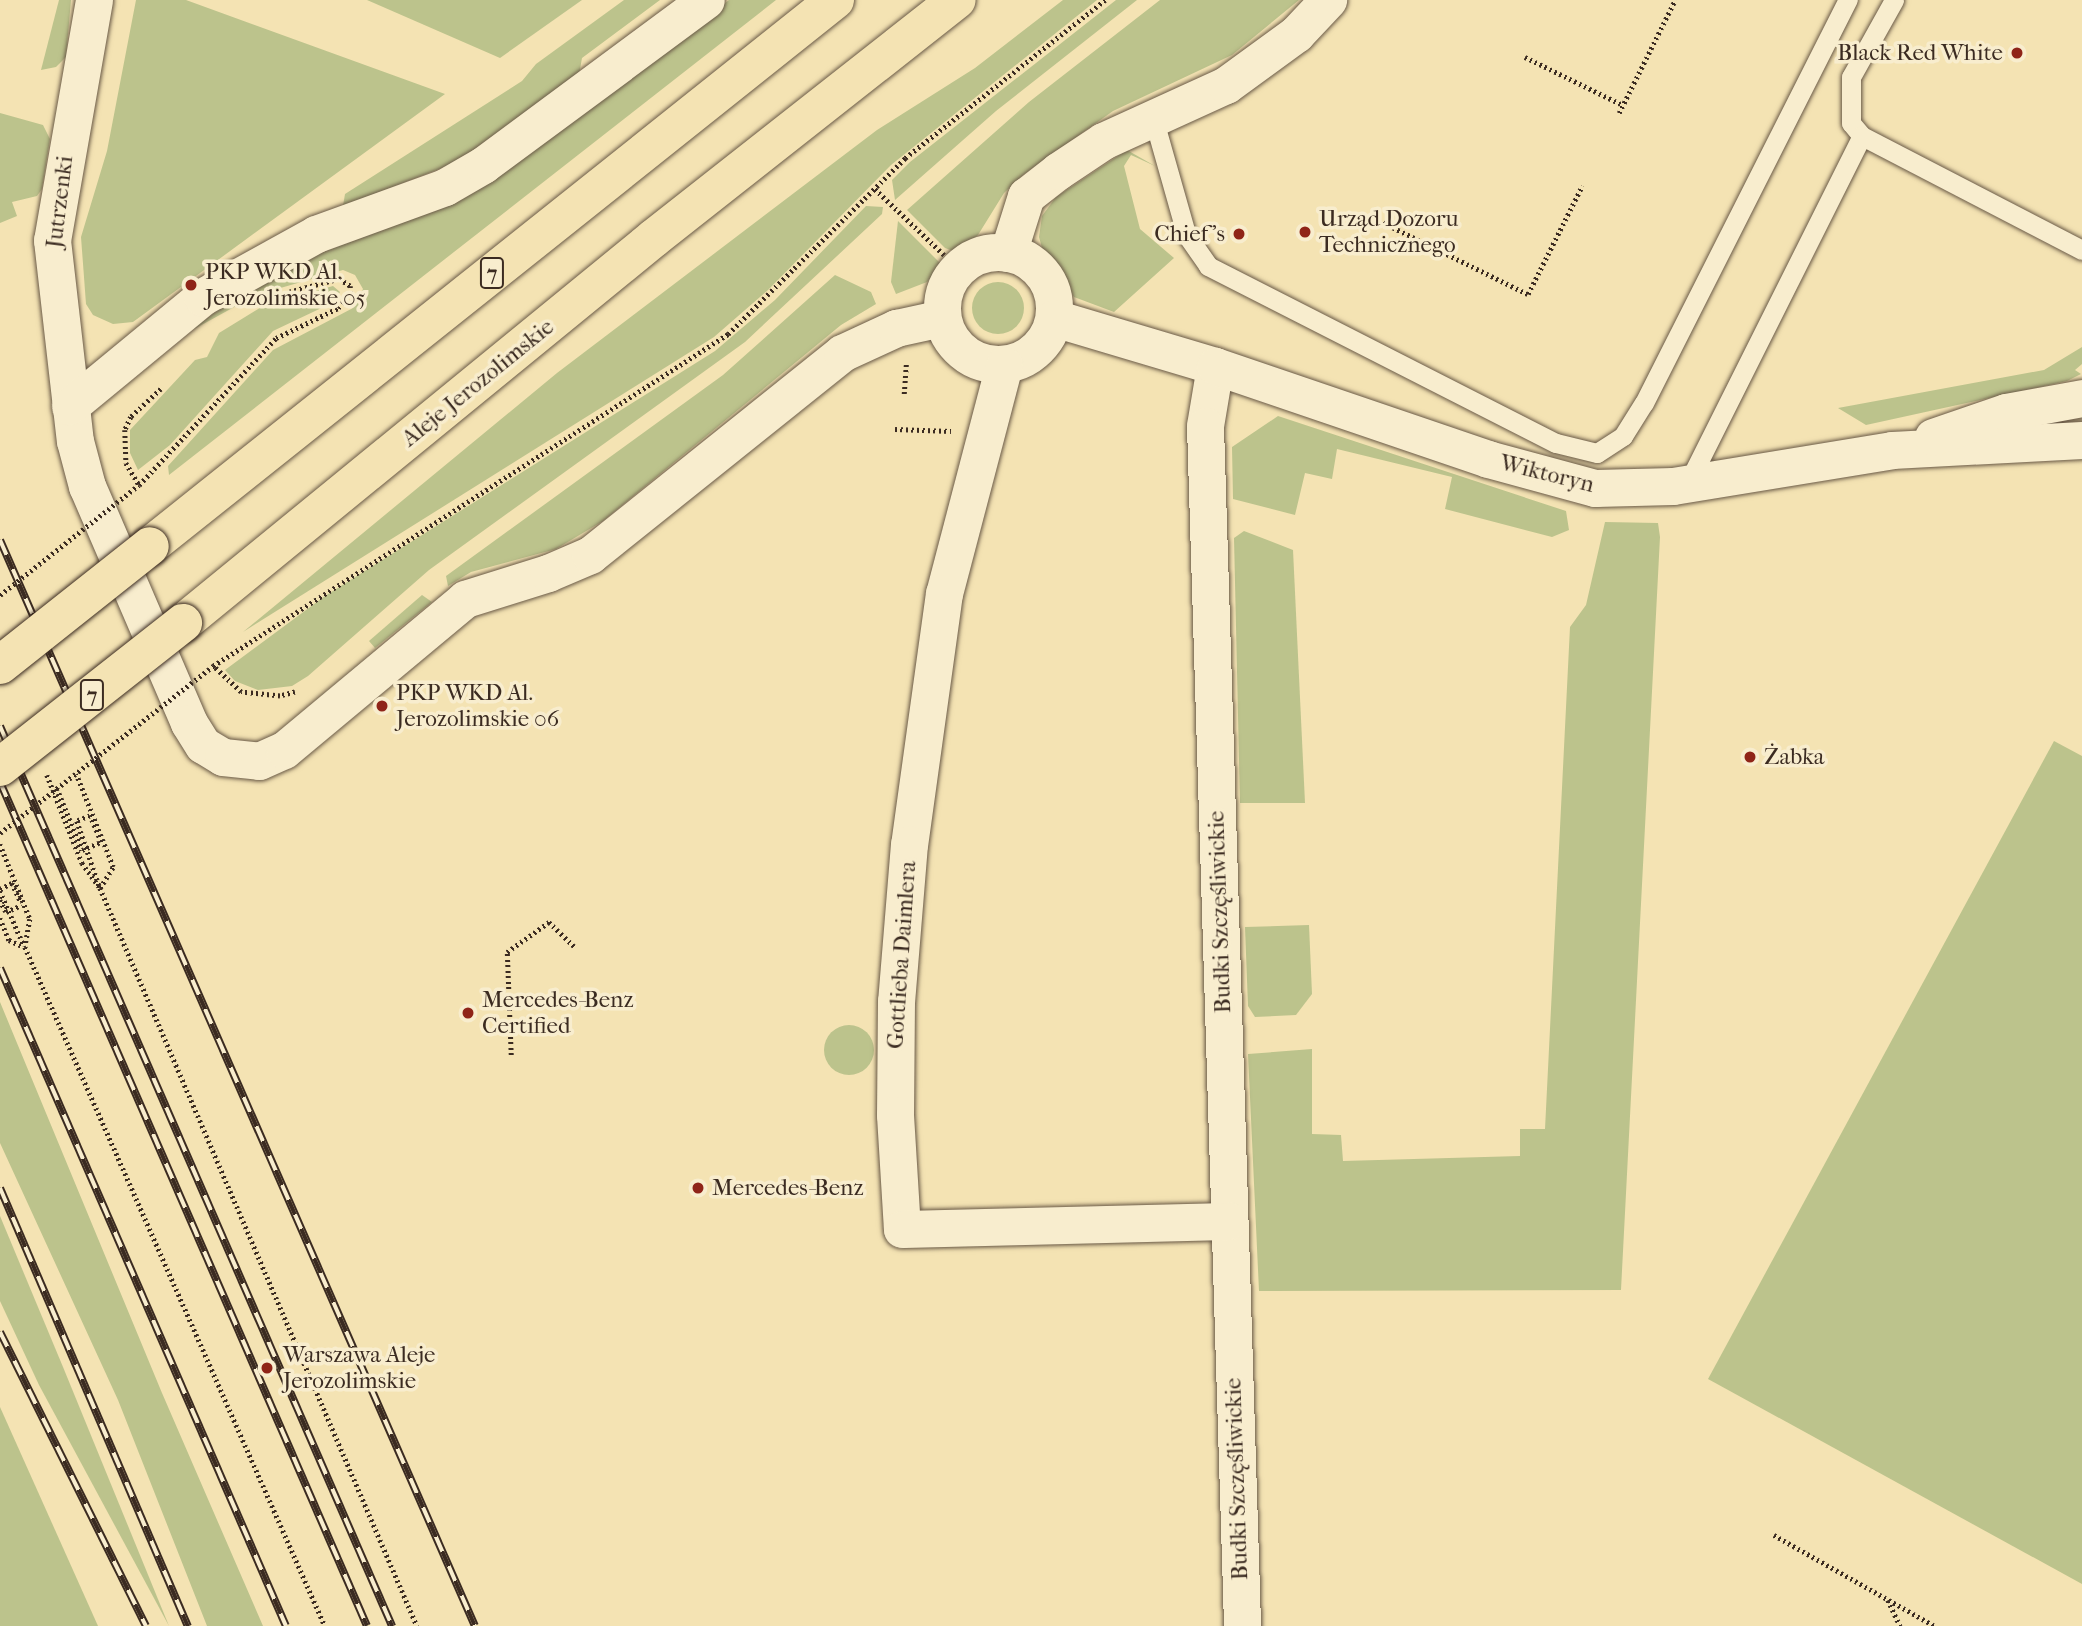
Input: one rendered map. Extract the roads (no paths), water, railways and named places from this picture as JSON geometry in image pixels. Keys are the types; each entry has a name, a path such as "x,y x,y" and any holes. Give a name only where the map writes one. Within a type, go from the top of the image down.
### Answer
{"main road":[{"name":"7","path":"0,665 835,0"},
{"name":"Aleje Jerozolimskie","path":"0,767 183,623 654,238 956,0"}],"street":[{"name":"Jutrzenki","path":"94,0 52,240 70,406 87,486 188,723 203,745 223,757 259,761 306,733 465,599 548,573 590,555 842,353 896,328 942,318"},
{"path":"70,406 202,297 316,234 445,187 483,165 706,0"},
{"path":"1008,253 1026,196 1103,141 1226,85 1296,34 1328,0"},
{"path":"1008,253 1039,269 1049,284 1054,318 1037,350 1004,365 971,358 948,334 942,318 942,300 958,268 973,257 1008,253"},
{"path":"1054,318 1215,366"},
{"name":"Gottlieba Daimlera","path":"1004,365 944,593 909,844 896,1001 895,1115 902,1229 1229,1221"},
{"name":"Wiktoryn","path":"1215,366 1488,459 1595,488 1646,489 1892,450 2082,440"},
{"name":"Budki Szczęśliwickie","path":"1215,366 1205,426 1242,1626"},
{"name":"Wiktoryn","path":"1892,450 2006,412 2082,398"}],"lane":[{"path":"1153,117 1186,234 1208,266 1556,443 1597,453 1623,436 1644,403 1847,0"},
{"path":"1894,0 1851,77 1851,123 1862,136 2082,250"},
{"path":"1688,483 1862,136"}],"railway":[{"path":"0,540 475,1626"},
{"path":"0,726 392,1626"},
{"path":"0,782 367,1626"},
{"path":"0,968 286,1626"},
{"path":"0,1188 188,1626"},
{"path":"0,1332 146,1626"}],"place":[{"name":"Black Red White","path":"2017,53"},
{"name":"Urząd Dozoru Technicznego","path":"1305,232"},
{"name":"Chief's","path":"1239,234"},
{"name":"PKP WKD Al. Jerozolimskie 05","path":"191,285"},
{"name":"PKP WKD Al. Jerozolimskie 06","path":"382,706"},
{"name":"Żabka","path":"1750,757"},
{"name":"Mercedes-Benz Certified","path":"468,1013"},
{"name":"Mercedes-Benz","path":"698,1188"},
{"name":"Warszawa Aleje Jerozolimskie","path":"267,1368"}]}
